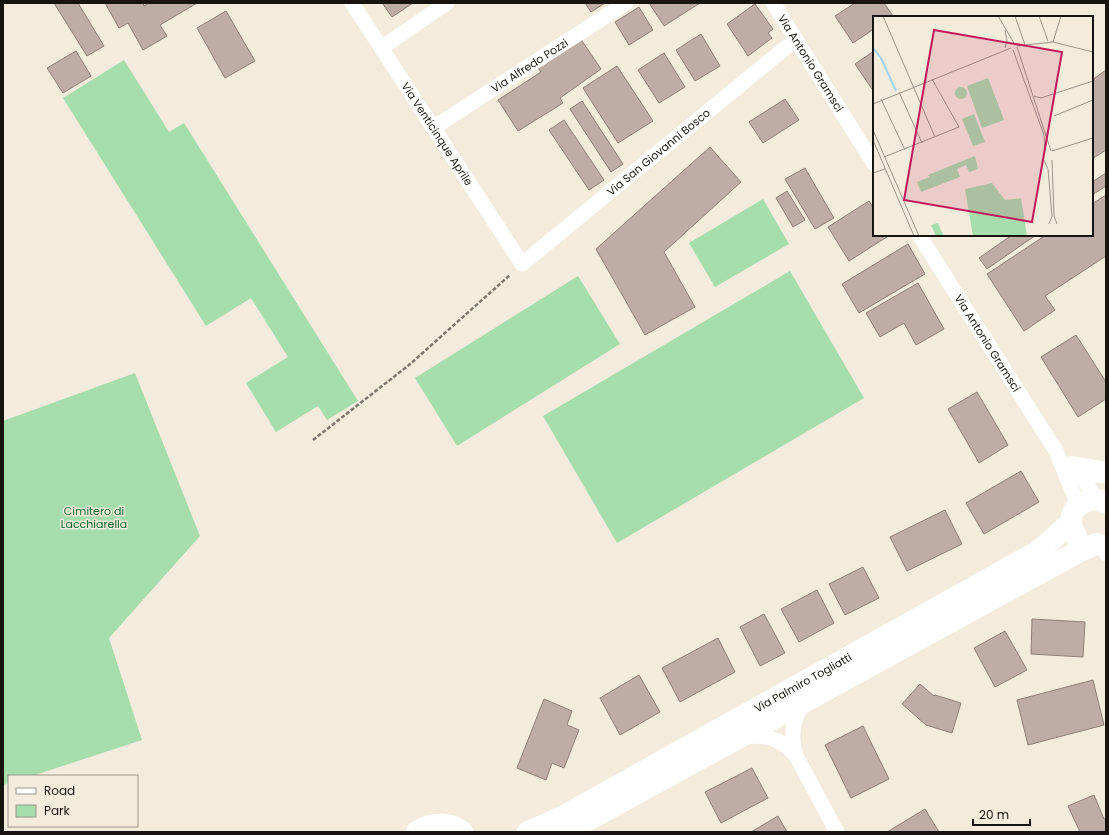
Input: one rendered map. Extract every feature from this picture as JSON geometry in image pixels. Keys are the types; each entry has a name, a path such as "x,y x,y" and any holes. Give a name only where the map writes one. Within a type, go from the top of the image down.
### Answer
{"street":[{"name":"Via Venticinque Aprile","path":"352,3 522,264"},
{"path":"381,48 447,3"},
{"name":"Via Alfredo Pozzi","path":"433,128 626,3"},
{"name":"Via Antonio Gramsci","path":"773,3 873,162"},
{"name":"Via San Giovanni Bosco","path":"522,264 795,40"},
{"name":"Via Antonio Gramsci","path":"920,236 1056,451 1092,503"},
{"name":"Via Antonio Gramsci","path":"1056,451 1090,487 1092,503"},
{"path":"1072,467 1106,472"},
{"path":"1092,503 1072,528 1075,534 1084,542 1103,545"},
{"name":"Via Palmiro Togliatti","path":"528,832 564,816 1037,552 1046,546 1092,503"},
{"name":"Via Palmiro Togliatti","path":"566,832 1078,552 1103,545"},
{"path":"796,756 793,746 793,728 799,709 805,702"},
{"path":"739,738 762,736 772,738 789,747 796,756 837,832"},
{"path":"417,832 435,824 447,825 462,832"}],"path":[{"path":"313,440 409,364 522,264"}],"green space":[{"path":"124,60 169,132 184,123 358,401 327,420 318,406 276,432 246,383 288,357 251,298 206,326 63,98"},
{"path":"763,199 789,244 715,287 689,243"},
{"path":"790,271 864,398 617,543 543,416"},
{"path":"578,276 620,344 457,446 415,378"},
{"name":"Cimitero di Lacchiarella","path":"135,373 200,536 109,638 142,740 35,775 8,775 8,783 3,785 3,421"}],"building":[{"path":"54,3 78,3 104,46 87,56"},
{"path":"105,3 143,3 144,6 149,3 197,3 160,25 167,36 143,50 128,23 119,28"},
{"path":"382,3 413,3 392,17"},
{"path":"585,3 605,3 591,12"},
{"path":"649,3 700,3 664,26"},
{"path":"855,3 884,3 893,16 873,16 873,30 853,43 835,16"},
{"path":"755,4 773,29 768,33 772,38 748,56 727,24"},
{"path":"639,7 653,30 629,45 615,22"},
{"path":"226,11 255,61 225,78 197,28"},
{"path":"701,34 720,66 695,81 676,50"},
{"path":"580,38 601,69 560,98 563,103 518,131 498,100 541,72 537,67"},
{"path":"76,51 91,76 63,93 47,68"},
{"path":"873,52 873,91 855,64"},
{"path":"664,53 685,87 659,103 638,70"},
{"path":"617,66 653,121 618,143 583,88"},
{"path":"1106,70 1106,150 1093,158 1093,79"},
{"path":"785,99 799,120 763,143 749,122"},
{"path":"582,101 623,164 611,172 570,109"},
{"path":"564,120 604,180 589,190 549,130"},
{"path":"710,147 741,182 664,252 695,307 645,335 596,249"},
{"path":"805,168 834,218 815,229 785,179"},
{"path":"1106,173 1106,186 1093,194 1093,181"},
{"path":"787,191 805,220 793,227 776,198"},
{"path":"1106,195 1106,256 1045,296 1055,310 1024,331 987,274 1044,236 1093,236 1093,203"},
{"path":"869,201 873,207 873,236 888,236 849,261 828,227"},
{"path":"1011,236 1035,236 987,269 979,258"},
{"path":"908,244 925,274 859,313 842,284"},
{"path":"918,283 944,329 916,345 904,323 880,337 866,313"},
{"path":"1076,335 1106,382 1106,399 1078,417 1041,357"},
{"path":"977,392 1008,445 979,463 948,409"},
{"path":"1021,471 1039,502 984,534 966,503"},
{"path":"945,510 962,544 907,571 890,537"},
{"path":"863,567 879,598 845,615 829,584"},
{"path":"817,590 834,623 799,642 781,609"},
{"path":"764,614 785,653 760,666 740,627"},
{"path":"1032,619 1085,622 1083,657 1031,654"},
{"path":"1005,631 1027,670 995,687 974,648"},
{"path":"718,638 735,672 680,702 662,668"},
{"path":"639,675 660,712 620,735 600,698"},
{"path":"1093,680 1104,725 1028,745 1017,700"},
{"path":"920,684 934,696 935,695 961,703 952,733 926,725 902,704"},
{"path":"544,699 572,711 567,725 579,730 564,768 552,763 546,780 517,768"},
{"path":"863,726 889,779 851,798 825,745"},
{"path":"752,768 768,798 721,823 705,792"},
{"path":"1094,795 1104,819 1106,817 1106,832 1080,832 1068,806"},
{"path":"925,809 939,832 887,832"},
{"path":"778,816 787,832 751,832"}]}
